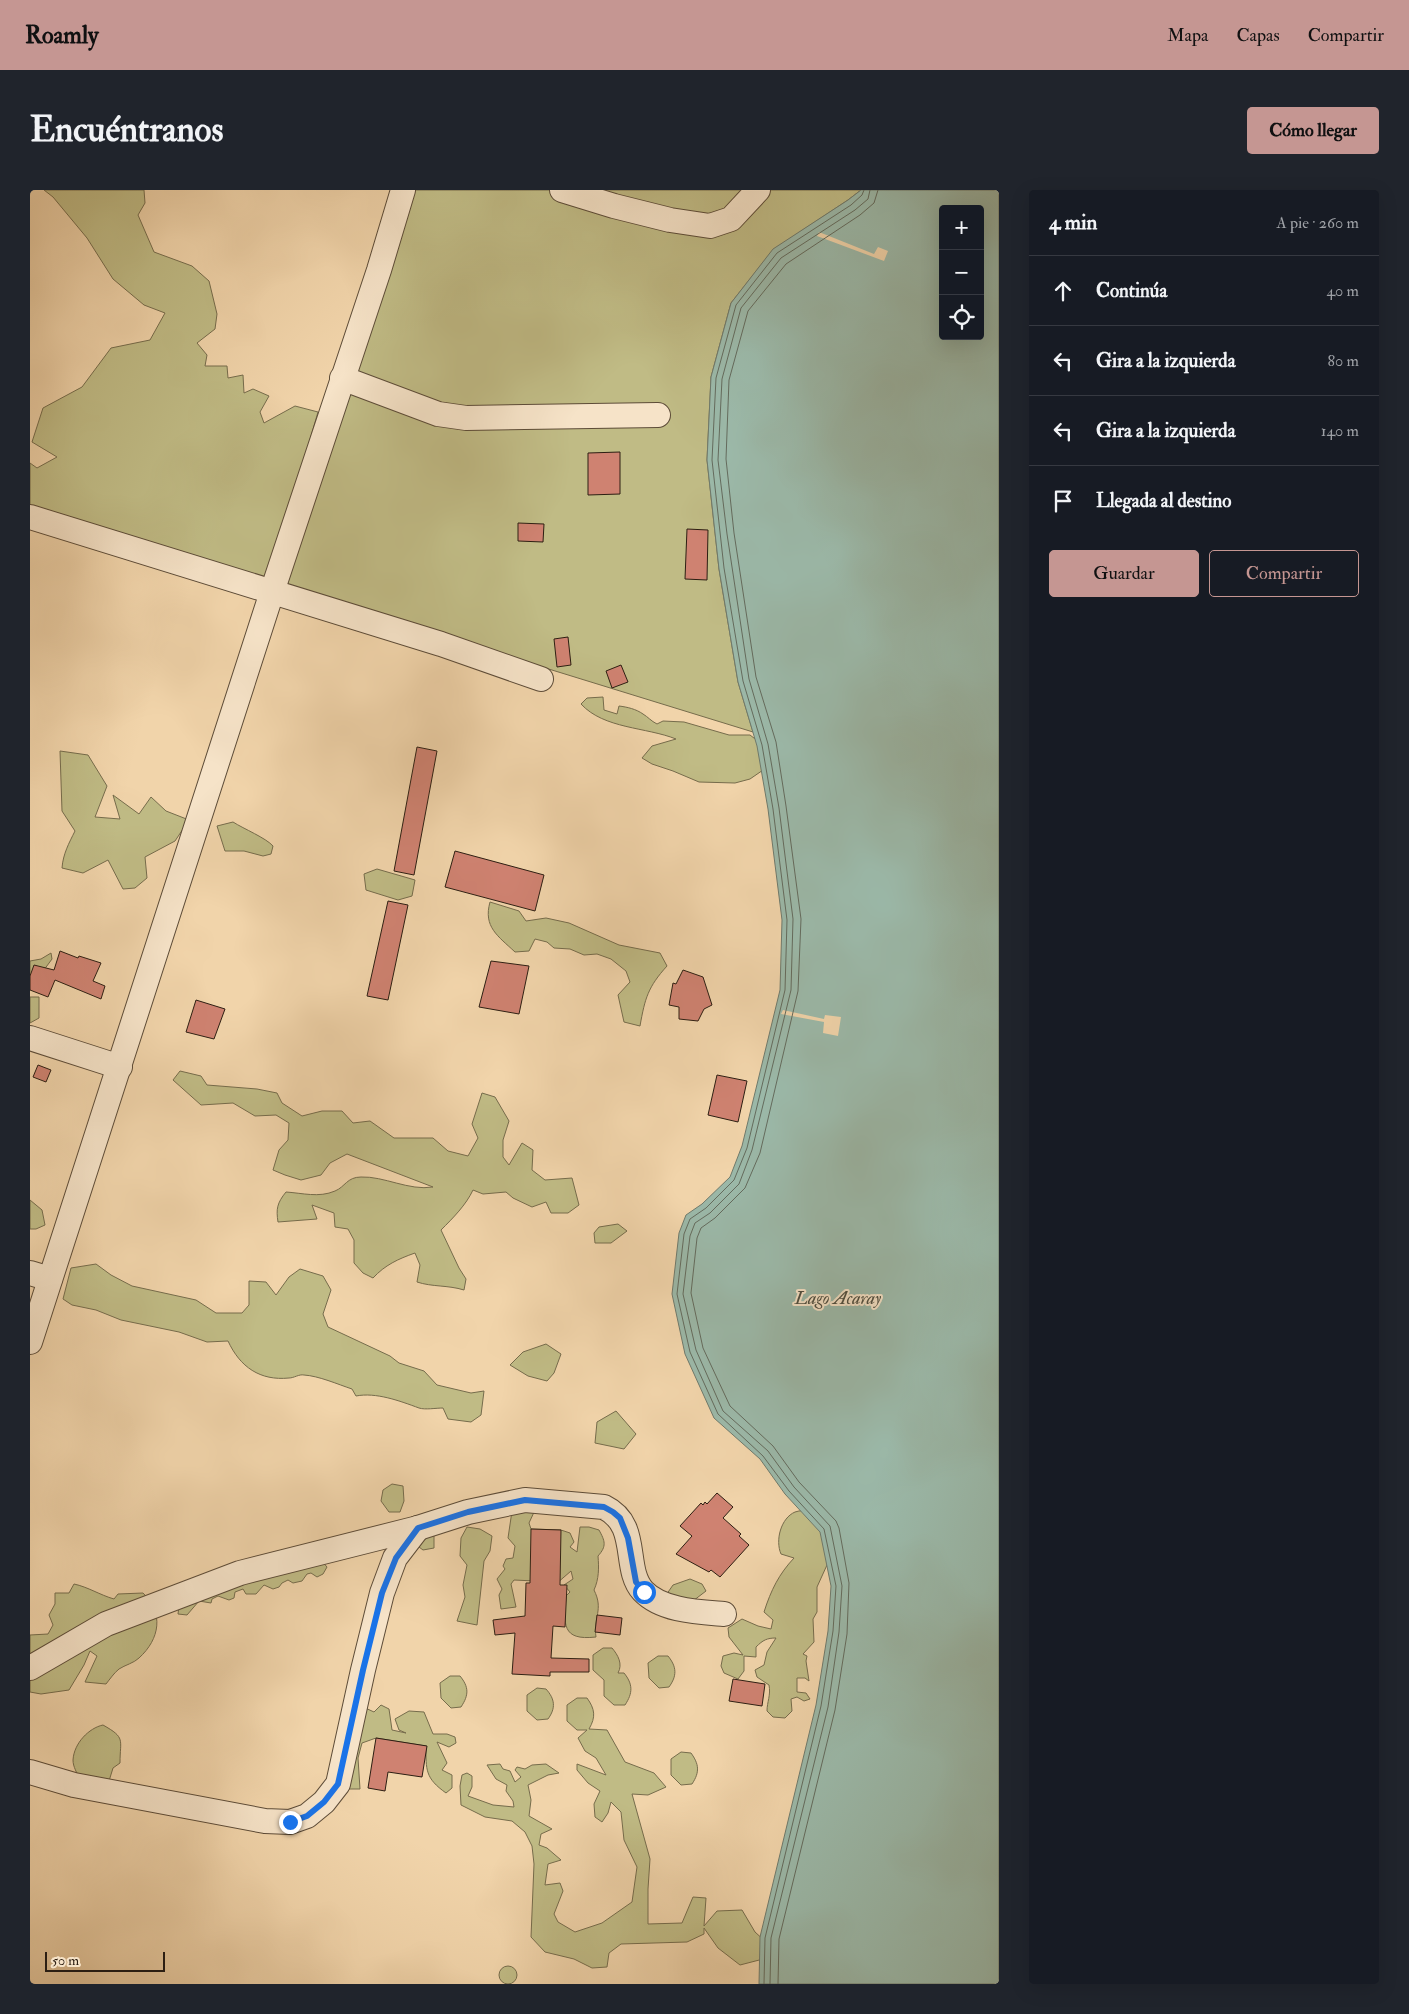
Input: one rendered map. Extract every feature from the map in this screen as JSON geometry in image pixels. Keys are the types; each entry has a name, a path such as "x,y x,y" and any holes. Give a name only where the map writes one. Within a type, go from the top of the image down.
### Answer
{"street":[{"path":"30,1342 40,1276 120,1067 272,592 379,270 403,190"},
{"path":"562,190 670,220 710,226 731,219 758,190"},
{"path":"342,378 438,414 466,418 658,415"},
{"path":"30,517 441,644 541,679"},
{"path":"30,1038 120,1067"},
{"path":"30,1668 106,1624 240,1572 418,1528 468,1512 525,1500 604,1507 613,1512 620,1518 628,1538 636,1582 644,1592 655,1600 686,1611 724,1614"},
{"path":"30,1772 74,1786 264,1821 290,1822 307,1816 324,1802 338,1784 382,1593 396,1558 418,1528"}],"shaded area":[{"path":"44,190 144,190 145,203 138,215 154,252 192,266 209,281 217,314 215,329 197,343 207,355 205,366 227,366 228,378 243,375 244,393 253,389 269,396 260,412 264,423 295,406 318,412 268,584 30,512 30,463 37,468 57,457 32,442 43,408 82,387 111,348 150,340 165,313 144,305 113,279 87,238 53,197"},
{"path":"413,190 861,190 773,250 731,303 711,377 707,460 719,569 738,682 753,732 286,588"},
{"path":"603,697 604,710 617,714 619,706 622,706 645,715 657,724 663,721 684,722 729,735 750,735 763,745 766,768 750,779 735,783 699,782 652,764 642,758 652,746 676,739 613,723 590,712 581,704 587,698"},
{"path":"60,751 88,755 107,786 95,817 120,819 113,795 139,814 151,797 166,811 189,820 175,841 145,857 147,878 135,888 123,889 108,860 83,873 62,868 65,853 75,831 62,811"},
{"path":"233,822 270,843 273,846 271,854 263,856 244,851 225,851 217,826"},
{"path":"377,869 415,880 412,896 398,900 366,890 364,874"},
{"path":"490,902 519,911 526,921 546,918 569,923 619,945 660,953 667,966 655,980 648,993 640,1026 624,1022 618,995 630,982 626,971 611,959 597,954 584,955 570,949 554,948 547,942 535,939 529,951 515,952 498,936 490,925 488,911"},
{"path":"51,953 52,959 30,989 30,961 41,959"},
{"path":"30,997 39,997 39,1018 30,1023"},
{"path":"180,1071 201,1076 207,1085 257,1089 277,1093 282,1103 302,1116 322,1111 342,1111 353,1123 370,1121 394,1138 433,1138 448,1151 468,1156 478,1138 472,1124 482,1093 495,1097 509,1121 503,1140 503,1157 509,1165 522,1143 533,1150 532,1170 545,1180 572,1178 579,1205 568,1213 551,1213 546,1202 532,1207 513,1198 506,1192 483,1194 473,1190 455,1216 441,1230 466,1279 464,1290 417,1282 420,1265 415,1253 392,1263 373,1278 363,1273 354,1263 354,1240 348,1229 335,1227 334,1213 312,1205 317,1219 278,1222 278,1206 283,1196 286,1192 329,1193 356,1177 370,1177 415,1187 433,1187 347,1154 330,1163 321,1175 301,1180 273,1170 279,1150 288,1140 289,1123 276,1115 255,1116 233,1103 201,1105 173,1080"},
{"path":"30,1200 42,1210 45,1225 36,1229 30,1229"},
{"path":"618,1224 627,1231 611,1243 595,1243 594,1233 599,1227"},
{"path":"96,1264 111,1275 132,1286 196,1300 216,1313 242,1313 249,1305 249,1281 266,1282 276,1295 289,1277 300,1269 323,1276 331,1290 323,1314 328,1327 390,1356 399,1363 424,1371 437,1385 471,1393 484,1391 481,1415 471,1422 448,1419 443,1408 421,1409 380,1396 356,1396 352,1389 316,1377 302,1375 289,1378 269,1377 245,1365 228,1341 207,1342 179,1332 121,1320 96,1310 72,1305 63,1299 71,1268"},
{"path":"546,1344 561,1354 554,1373 547,1381 528,1376 510,1365 523,1352"},
{"path":"616,1411 636,1434 624,1449 595,1443 597,1422"},
{"path":"392,1484 403,1486 404,1501 400,1512 389,1512 381,1501 383,1490"},
{"path":"535,1510 529,1523 531,1529 561,1530 570,1533 574,1542 570,1547 577,1552 580,1527 599,1530 604,1540 604,1546 598,1556 597,1582 594,1590 598,1603 596,1637 585,1638 576,1636 567,1628 565,1622 566,1596 570,1592 564,1585 573,1579 571,1571 556,1584 514,1580 511,1584 516,1607 501,1609 499,1595 502,1589 497,1579 505,1569 503,1566 506,1559 513,1558 515,1546 508,1538 512,1511"},
{"path":"811,1510 830,1546 827,1565 817,1587 817,1612 813,1619 814,1642 803,1654 807,1656 809,1681 805,1678 797,1678 797,1692 806,1693 810,1699 804,1701 797,1697 791,1699 792,1711 785,1718 773,1717 767,1711 770,1692 769,1685 757,1677 755,1670 764,1665 767,1652 776,1638 768,1639 758,1645 756,1647 756,1657 744,1656 744,1671 738,1679 724,1673 721,1666 723,1656 734,1653 743,1655 729,1637 728,1628 742,1619 771,1629 773,1620 764,1612 776,1583 794,1558 781,1554 779,1548 780,1530 790,1515 797,1511"},
{"path":"467,1527 480,1529 492,1536 490,1551 484,1561 477,1625 457,1621 465,1597 463,1585 467,1565 460,1556 461,1538"},
{"path":"420,1535 434,1535 434,1548 423,1550 415,1544"},
{"path":"320,1559 327,1567 323,1574 317,1577 311,1573 307,1574 302,1581 293,1583 288,1580 273,1589 264,1585 256,1594 246,1594 243,1589 235,1592 234,1598 229,1600 218,1596 212,1599 211,1603 199,1601 187,1615 178,1614 180,1597"},
{"path":"690,1579 702,1584 706,1591 689,1604 664,1598 673,1585"},
{"path":"74,1584 114,1599 118,1594 143,1593 154,1609 157,1626 155,1634 146,1651 135,1661 119,1669 106,1684 85,1682 97,1656 90,1651 69,1690 41,1694 30,1692 30,1635 48,1634 53,1625 49,1615 55,1604 55,1593 69,1593"},
{"path":"603,1648 612,1648 620,1663 618,1673 624,1673 629,1681 631,1693 625,1705 614,1705 604,1696 604,1680 593,1670 593,1655"},
{"path":"658,1656 668,1656 673,1664 675,1675 669,1687 659,1688 649,1678 648,1663"},
{"path":"450,1676 460,1676 465,1684 467,1695 461,1707 451,1708 441,1698 440,1683"},
{"path":"537,1688 546,1689 553,1700 552,1711 548,1719 537,1720 527,1711 527,1695"},
{"path":"577,1698 587,1698 592,1706 594,1717 589,1729 607,1730 625,1762 654,1773 666,1787 648,1795 632,1794 650,1859 648,1924 682,1923 693,1897 706,1898 704,1926 717,1911 742,1910 755,1932 766,1942 767,1958 740,1965 718,1948 704,1928 704,1934 687,1942 621,1944 609,1953 607,1967 592,1968 574,1959 545,1952 531,1937 534,1864 532,1846 525,1832 512,1821 485,1817 461,1805 460,1786 462,1775 467,1773 472,1776 472,1787 468,1796 493,1805 514,1807 513,1801 506,1791 507,1785 496,1779 487,1765 500,1764 503,1769 510,1771 515,1782 521,1777 515,1770 517,1767 525,1769 532,1765 546,1764 559,1773 548,1775 528,1785 531,1800 529,1816 552,1829 541,1834 539,1845 547,1848 561,1860 548,1864 545,1885 560,1883 563,1891 554,1914 558,1922 575,1932 602,1923 632,1902 637,1867 624,1840 621,1812 611,1802 608,1813 602,1822 595,1817 594,1804 600,1791 588,1783 577,1770 577,1764 606,1775 596,1758 585,1751 578,1738 587,1730 577,1730 567,1721 567,1705"},
{"path":"381,1705 389,1709 392,1730 406,1733 399,1730 395,1719 409,1711 424,1712 433,1734 447,1734 455,1737 456,1743 449,1747 437,1742 447,1763 442,1770 452,1775 452,1788 446,1793 430,1778 426,1761 426,1746 376,1738 362,1743 358,1758 360,1789 348,1789 361,1706 374,1712"},
{"path":"103,1725 115,1733 120,1740 120,1763 113,1768 109,1781 80,1779 73,1763 76,1748 83,1737 93,1729"},
{"path":"681,1752 691,1753 696,1761 698,1768 692,1784 681,1785 671,1775 671,1759"},
{"path":"508,1966 514,1969 517,1975 514,1981 508,1984 502,1981 499,1975 502,1969"}],"water":[{"name":"Lago Acaray","path":"861,190 999,190 999,1984 759,1984 760,1937 816,1705 828,1631 831,1586 820,1532 785,1494 760,1459 714,1418 685,1354 672,1294 679,1233 686,1215 702,1204 730,1177 742,1146 780,990 782,920 768,809 757,746 738,682 719,569 707,460 711,377 731,303 773,249"}],"pier":[{"path":"819,232 874,254 878,247 888,251 884,261 817,236"},
{"path":"783,1010 824,1019 825,1015 841,1017 838,1036 823,1033 824,1022 781,1014"}],"building":[{"path":"620,452 620,494 588,495 588,453"},
{"path":"518,523 544,524 543,542 518,541"},
{"path":"687,529 708,530 707,580 685,579"},
{"path":"568,637 571,665 557,667 554,639"},
{"path":"621,665 628,682 612,688 606,671"},
{"path":"417,747 437,751 414,875 394,871"},
{"path":"455,851 544,875 535,911 445,887"},
{"path":"388,901 408,905 388,1000 367,996"},
{"path":"60,951 78,958 79,956 101,963 93,981 105,986 101,999 55,980 48,997 30,990 30,976 34,965 54,970"},
{"path":"491,961 529,966 519,1014 479,1007"},
{"path":"683,970 703,977 712,1005 704,1009 698,1021 679,1019 679,1007 669,1005 673,983 676,984"},
{"path":"196,1000 225,1009 214,1039 186,1032"},
{"path":"38,1065 51,1070 46,1082 33,1077"},
{"path":"717,1075 747,1081 738,1122 708,1115"},
{"path":"717,1493 733,1507 723,1518 741,1534 739,1536 749,1545 720,1577 711,1570 709,1572 676,1554 692,1536 680,1526 701,1503 703,1505 705,1502 707,1504"},
{"path":"531,1529 561,1530 560,1585 567,1585 565,1627 553,1626 551,1658 589,1659 589,1672 550,1672 550,1676 512,1674 515,1633 495,1635 493,1620 525,1616 526,1583 530,1583"},
{"path":"597,1615 622,1618 620,1635 595,1632"},
{"path":"733,1679 765,1684 762,1706 729,1701"},
{"path":"376,1738 427,1746 422,1777 388,1772 385,1791 368,1788"}],"route":[{"path":"290,1822 307,1816 324,1802 338,1784 382,1593 396,1558 418,1528 468,1512 525,1500 604,1507 620,1518 628,1538 636,1582 644,1592"}]}
